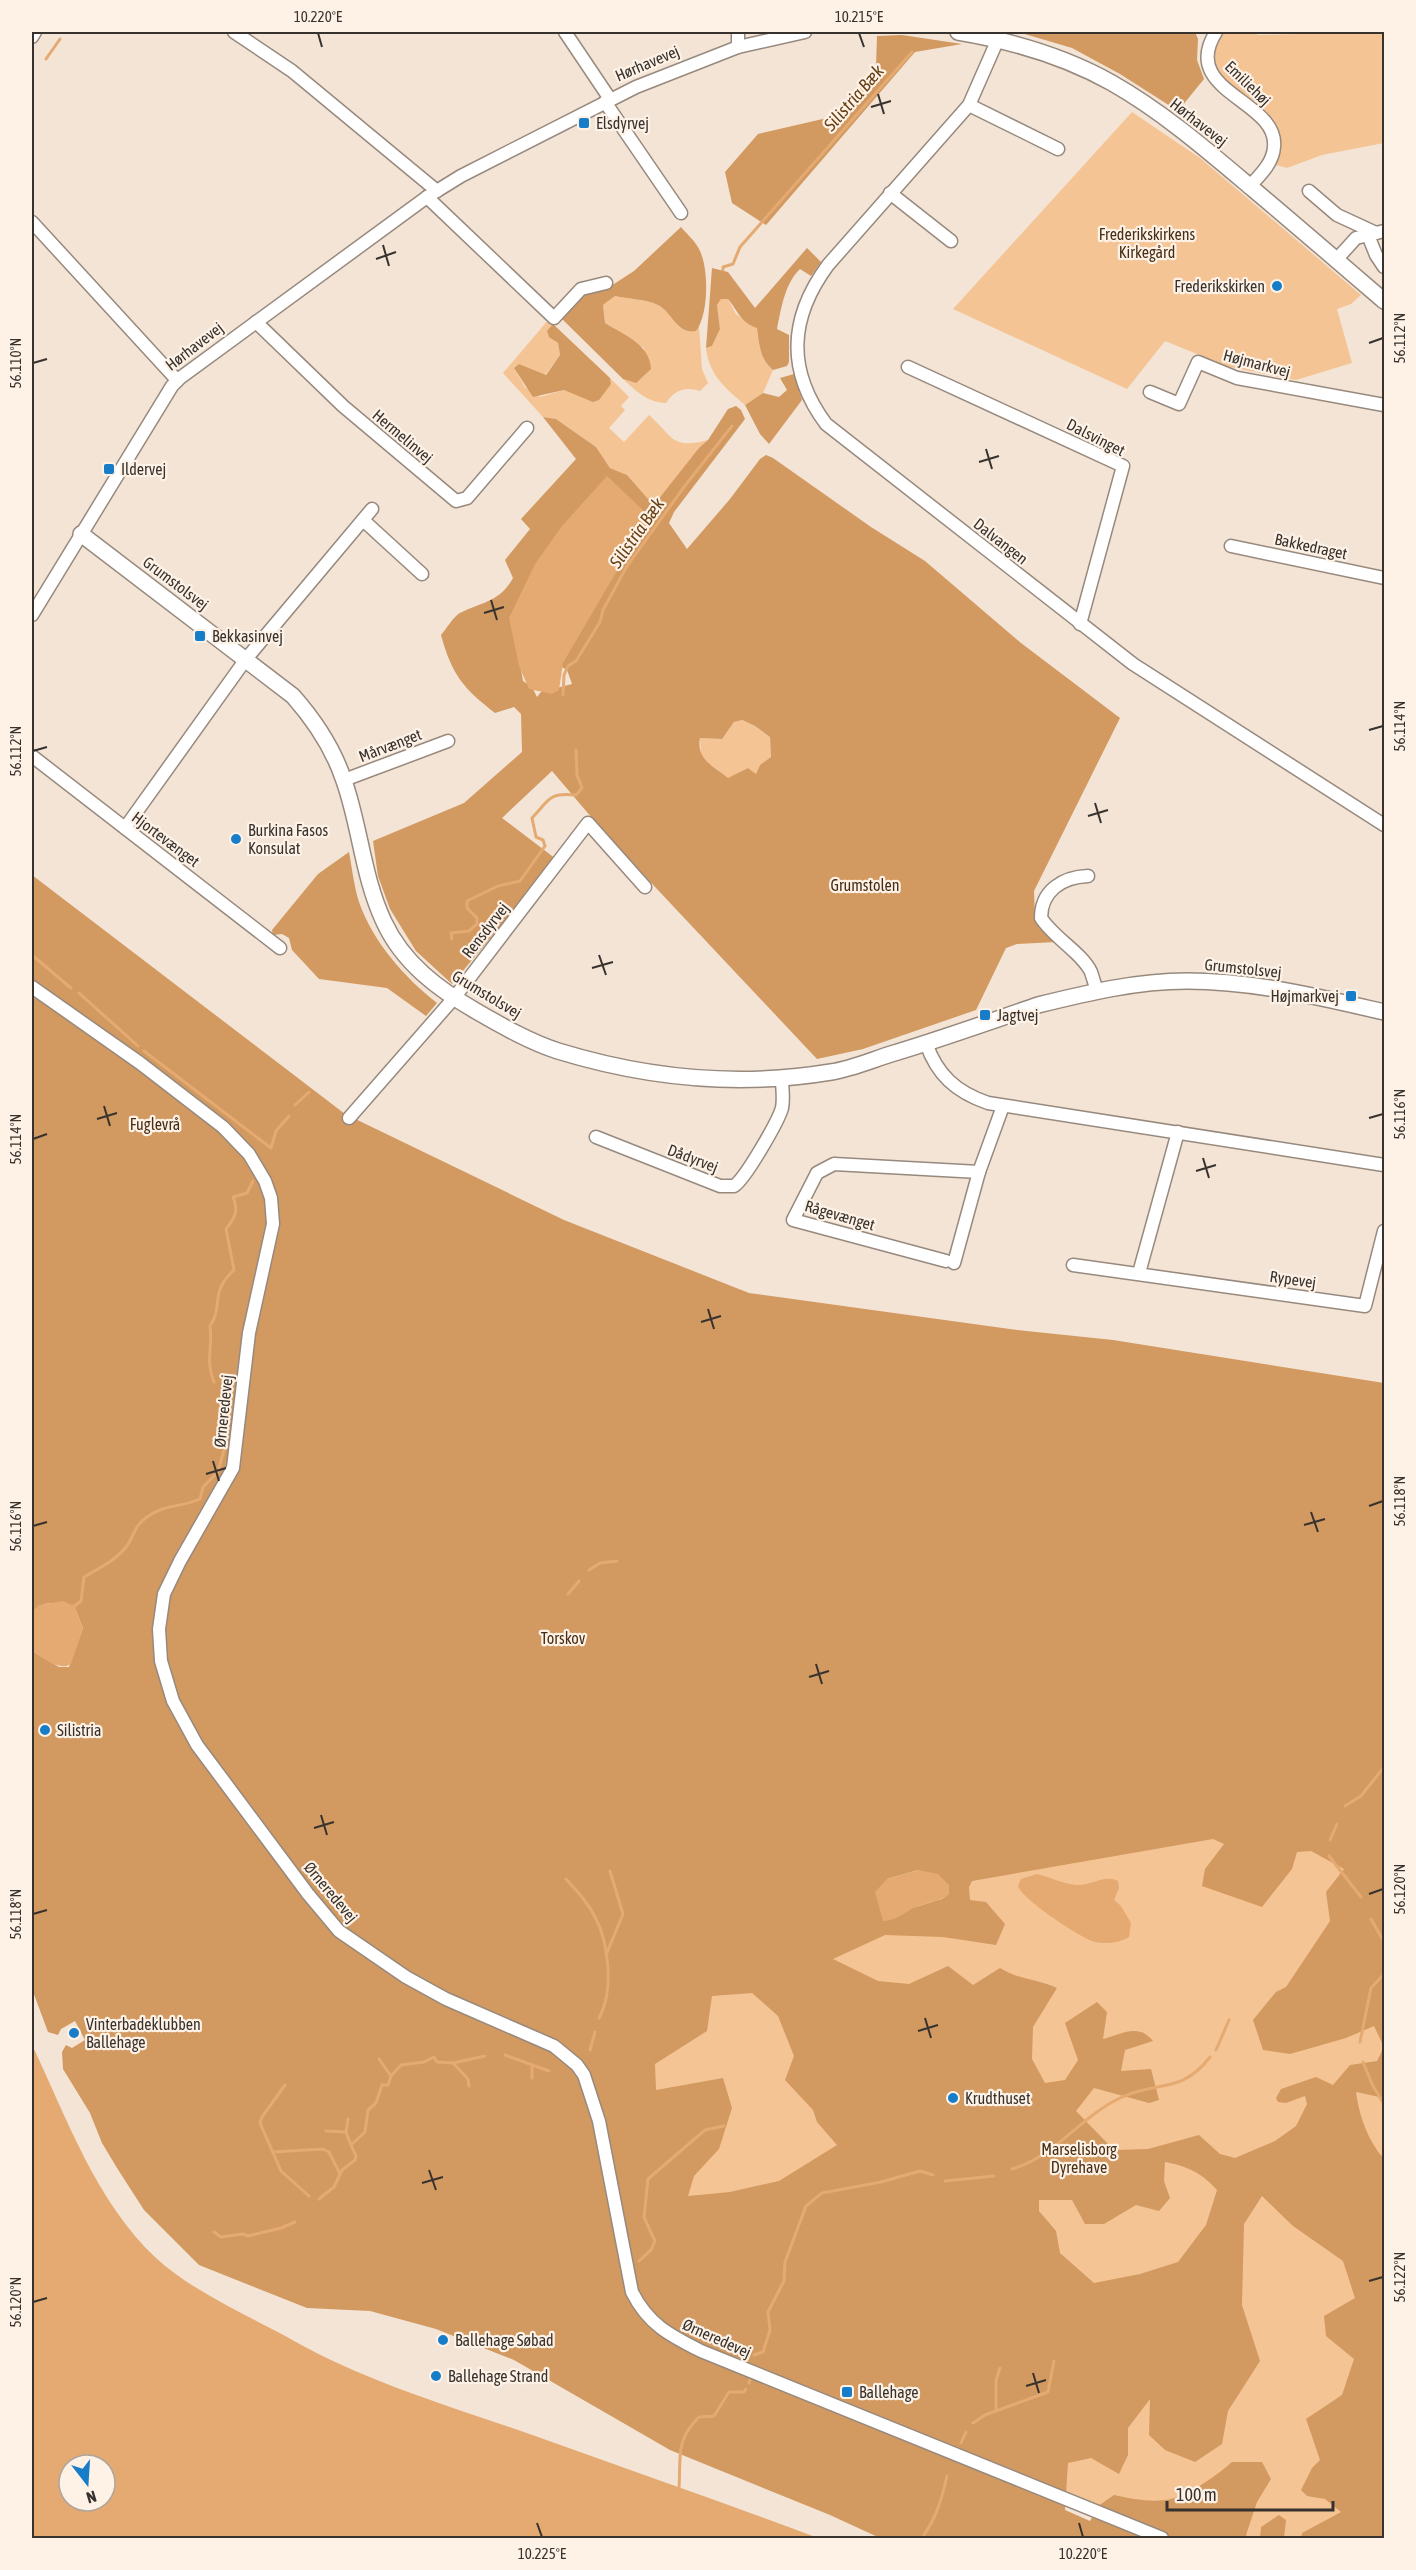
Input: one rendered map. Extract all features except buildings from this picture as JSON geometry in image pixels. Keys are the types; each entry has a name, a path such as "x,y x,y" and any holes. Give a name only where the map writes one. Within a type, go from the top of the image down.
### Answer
{"street":[{"path":"32,37 35,32"},
{"path":"234,32 292,71 432,194 554,318 581,289 606,283"},
{"path":"738,32 738,47"},
{"name":"Hørhavevej","path":"32,615 177,380 432,194 461,176 608,100 683,67 738,47 805,32"},
{"name":"Hørhavevej","path":"958,32 998,39 1042,51 1112,82 1175,124 1384,301"},
{"name":"Emiliehøj","path":"1216,32 1207,51 1208,64 1214,76 1265,122 1274,142 1269,163 1250,186"},
{"path":"571,34 608,100"},
{"name":"Dalvangen","path":"998,39 969,105 828,265 810,291 801,314 797,347 802,376 813,403 826,424 1080,624 1152,676 1384,825"},
{"name":"Hørhavevej","path":"608,100 681,213"},
{"path":"969,105 1058,149"},
{"path":"1308,191 1337,215 1376,233"},
{"path":"890,194 951,241"},
{"path":"32,222 177,380"},
{"path":"1336,260 1356,238 1376,233"},
{"path":"1376,233 1376,255 1384,267"},
{"name":"Hermelinvej","path":"256,322 343,406 456,501 468,498 527,428"},
{"name":"Højmarkvej","path":"1150,392 1179,405 1198,362 1237,378 1384,405"},
{"name":"Dalsvinget","path":"908,367 1123,466 1080,624"},
{"path":"125,828 246,659 372,509"},
{"path":"363,520 422,574"},
{"name":"Grumstolsvej","path":"81,534 293,696 313,718 332,749 344,780 364,867 384,923 414,968 454,998 503,1027 557,1051 668,1076 782,1079 834,1072 1038,1005 1097,991 1184,981 1240,983 1283,989 1384,1012"},
{"name":"Bakkedraget","path":"1231,546 1384,578"},
{"name":"Mårvænget","path":"344,780 448,741"},
{"name":"Hjortevænget","path":"32,756 280,948"},
{"name":"Rensdyrvej","path":"349,1118 454,998 588,823 645,886"},
{"path":"1088,876 1079,876 1059,883 1052,889 1046,895 1041,907 1041,918 1070,950 1082,959 1097,991"},
{"name":"Ørneredevej","path":"32,987 140,1063 223,1127 249,1154 266,1182 271,1198 273,1224 249,1333 233,1468 164,1594 159,1629 161,1661 173,1701 197,1744 308,1894 339,1931 406,1977 446,1999 554,2046 577,2065 584,2075 599,2121 632,2292 641,2310 654,2323 671,2336 700,2351 1162,2538"},
{"path":"926,1043 936,1067 957,1089 974,1098 1003,1106 1384,1165"},
{"name":"Dådyrvej","path":"596,1137 720,1186 734,1186 743,1177 779,1116 783,1100 782,1079"},
{"name":"Rågevænget","path":"979,1172 834,1164 817,1173 793,1220 950,1262 1003,1106"},
{"path":"1139,1273 1178,1132"},
{"name":"Rypevej","path":"1073,1265 1365,1306 1384,1231"}],"green space":[{"path":"1018,32 1195,32 1198,39 1197,60 1204,79 1178,111 1120,74 1072,48"},
{"path":"1227,32 1257,32 1257,35 1384,32 1384,143 1322,155 1287,168 1276,165 1280,150 1278,130 1268,115 1227,83 1215,62 1215,43"},
{"path":"902,35 962,44 915,52 766,225 732,203 725,172 758,134 840,115 876,67 877,36"},
{"name":"Frederikskirkens Kirkegård","path":"1132,112 1200,158 1361,295 1351,304 1337,309 1352,363 1296,380 1229,367 1165,341 1127,389 953,309"},
{"path":"681,227 697,246 705,267 705,302 700,323 696,331 684,330 658,305 615,296 603,305 605,323 628,336 641,347 650,360 651,369 636,383 623,379 559,316 583,293 614,284 634,271"},
{"path":"807,248 821,262 811,276 800,269 791,281 784,297 777,329 789,335 787,366 773,370 769,366 761,351 757,328 743,320 728,299 721,299 717,305 720,329 712,346 706,348 712,268 728,272 755,308"},
{"path":"615,296 658,305 684,330 696,331 699,326 702,369 708,383 700,391 681,390 666,403 659,402 643,396 623,379 636,383 644,348 605,323 603,305"},
{"path":"721,299 728,299 736,314 757,328 763,356 773,370 763,393 745,405 719,380 708,358 706,348 712,346 720,329 717,305"},
{"path":"549,319 553,324 550,337 558,343 560,355 545,375 519,364 514,368 525,387 540,397 564,390 611,384 610,378 629,397 621,406 625,410 609,428 624,442 649,415 668,435 679,442 696,443 708,440 657,501 649,500 627,475 610,468 596,447 556,419 543,417 503,373"},
{"path":"553,324 610,378 611,384 599,400 593,402 564,390 533,397 514,368 519,364 546,375 560,355 558,343 549,337 547,331"},
{"path":"794,374 802,400 769,444 760,434 745,405 763,393 779,397 787,390 780,378"},
{"name":"Grumstolen","path":"736,406 741,410 745,419 674,512 669,523 687,549 730,499 760,459 766,455 925,561 1021,643 1120,718 1034,891 1035,917 1056,942 1017,944 1006,948 976,1010 863,1049 817,1059 609,838 552,771 502,818 556,859 452,984 416,951 390,909 378,876 373,841 464,803 522,752 521,714 514,707 495,713 475,696 454,671 441,635 457,615 496,597 508,586 513,578 505,560 530,529 521,519 576,459 543,417 556,419 596,447 610,468 627,475 649,500 657,501 708,440 728,409","holes":["529,649 567,670 572,684 541,692 537,697 532,687 523,681 520,664","742,720 770,737 771,757 760,765 756,774 748,768 728,778 703,757 699,745 700,738 722,739 734,722"]},
{"path":"741,720 755,726 770,737 771,758 760,765 756,775 748,768 728,779 701,757 700,738 722,739 734,722"},
{"path":"349,852 359,902 372,931 391,958 437,1003 426,1016 387,988 319,979 292,950 289,938 282,934 273,935 272,930 318,874"},
{"name":"Torskov","path":"32,875 345,1114 564,1220 749,1293 1017,1330 1113,1340 1384,1383 1384,2047 1384,2098 1356,2092 1365,2128 1384,2159 1384,2538 1301,2538 1302,2533 1341,2512 1325,2499 1307,2496 1301,2490 1312,2468 1320,2460 1306,2419 1342,2395 1354,2359 1326,2336 1324,2316 1355,2298 1343,2261 1293,2226 1262,2196 1244,2224 1242,2305 1260,2361 1228,2411 1222,2444 1195,2462 1165,2450 1149,2435 1150,2399 1128,2428 1128,2455 1119,2474 1091,2458 1068,2463 1065,2510 1090,2521 1098,2506 1114,2495 1150,2501 1171,2499 1203,2484 1232,2462 1262,2462 1271,2479 1257,2502 1246,2535 1249,2538 880,2538 830,2515 670,2450 514,2360 436,2329 370,2311 307,2308 199,2265 144,2210 102,2143 90,2113 63,2069 62,2052 66,2045 72,2048 85,2040 75,2021 61,2029 58,2035 48,2032 32,1989 32,1651 59,1667 69,1667 83,1628 74,1606 47,1604 32,1612","holes":["1213,1839 1224,1844 1205,1869 1202,1886 1262,1907 1292,1869 1297,1852 1311,1851 1344,1869 1326,1892 1330,1921 1286,1987 1276,1992 1253,2020 1263,2050 1290,2054 1346,2038 1374,2026 1384,2047 1377,2061 1350,2065 1333,2085 1316,2077 1281,2089 1276,2098 1278,2102 1286,2103 1305,2096 1307,2104 1296,2126 1275,2141 1235,2158 1220,2154 1199,2135 1148,2149 1114,2150 1076,2111 1094,2088 1149,2103 1159,2100 1151,2069 1121,2071 1125,2050 1153,2041 1148,2036 1142,2032 1130,2031 1103,2039 1107,2012 1097,2002 1065,2023 1078,2060 1065,2080 1045,2083 1032,2059 1033,2027 1057,1988 1014,1975 1000,1968 973,1985 948,1966 909,1984 878,1981 833,1959 885,1935 943,1937 996,1945 1005,1924 986,1902 970,1900 969,1887 972,1881","918,1870 949,1894 942,1899 916,1907 887,1879","752,1993 778,2016 794,2056 785,2080 813,2110 817,2122 837,2145 779,2181 730,2192 688,2196 694,2176 719,2149 732,2108 723,2078 656,2090 655,2064 707,2031 712,1996","1165,2162 1194,2171 1217,2190 1206,2225 1178,2262 1140,2274 1094,2283 1060,2253 1056,2231 1039,2211 1039,2200 1072,2200 1085,2224 1104,2224 1136,2205 1159,2211 1170,2198 1164,2181"]},
{"name":"Marselisborg Dyrehave","path":"1384,1711 1384,2538 1217,2538 1098,2506 749,2358 603,2047 788,1943"},
{"path":"1279,2515 1286,2520 1284,2538 1260,2538 1261,2527"}],"water":[{"path":"607,476 645,512 641,530 563,663 559,690 552,694 529,689 519,666 509,618 535,564 562,526"},
{"path":"63,1601 74,1606 83,1628 71,1664 66,1666 51,1663 32,1651 32,1612 39,1605"},
{"path":"918,1870 938,1874 949,1885 949,1894 913,1908 893,1919 883,1921 875,1892 887,1879"},
{"path":"1037,1874 1076,1885 1103,1879 1118,1881 1119,1888 1114,1900 1121,1906 1131,1923 1129,1937 1116,1942 1096,1942 1075,1932 1051,1916 1030,1900 1018,1886 1021,1879"},
{"path":"32,2045 85,2158 116,2211 156,2258 195,2287 317,2353 383,2383 818,2538 32,2538"}],"waterway":[{"path":"46,59 60,39"},
{"name":"Silistria Bæk","path":"723,270 723,267 733,264 740,247 912,52"},
{"name":"Silistria Bæk","path":"563,695 564,675 568,666 576,661 600,622 603,610 627,566 732,426"},
{"name":"Silistria Bæk","path":"452,939 451,933 469,931 477,924 477,918 467,908 467,901 498,886 520,881 545,846 543,840 536,837 532,818 550,799 560,795 576,795 582,788 577,775 576,750"},
{"path":"32,955 71,988"},
{"path":"79,993 138,1046"},
{"path":"144,1051 271,1148 276,1131 289,1116"},
{"name":"Silistria Bæk","path":"295,1105 309,1092"},
{"name":"Silistria Bæk","path":"214,1382 210,1367 210,1326 216,1312 219,1292 226,1278 234,1270 226,1229 235,1214 236,1206 233,1197 247,1193 253,1181"},
{"name":"Silistria Bæk","path":"72,1608 81,1601 84,1577 122,1552 142,1521 161,1510 200,1499 203,1487 218,1472 226,1442 219,1432 218,1423 223,1420 225,1411"},
{"path":"589,1570 600,1563 617,1561"},
{"path":"568,1594 579,1581"},
{"name":"Silistria Bæk","path":"32,1672 33,1664"},
{"path":"1345,1806 1361,1796 1384,1767"},
{"path":"1330,1840 1337,1824"},
{"path":"1329,1856 1361,1897"},
{"path":"606,1955 623,1914 610,1871"},
{"path":"566,1879 592,1912 604,1940 608,1981 604,2007 599,2018"},
{"path":"1371,1919 1384,1942"},
{"path":"1360,2042 1371,1988 1384,1974"},
{"path":"1216,2050 1229,2020"},
{"path":"590,2050 595,2032"},
{"path":"505,2055 549,2071"},
{"path":"319,2199 334,2187 342,2170 355,2160 356,2156 351,2145 365,2132 368,2110 376,2103 382,2085 388,2085 391,2076 401,2065 424,2062 434,2057 437,2062 453,2063 485,2056"},
{"path":"1012,2169 1041,2156 1092,2115 1120,2098 1189,2077 1210,2057"},
{"path":"379,2059 391,2076"},
{"path":"1363,2062 1384,2104"},
{"path":"453,2063 468,2079 469,2086"},
{"path":"532,2065 532,2078"},
{"path":"285,2085 260,2123 281,2171 309,2196"},
{"path":"348,2119 346,2132 351,2145"},
{"path":"639,2261 651,2250 655,2241 644,2217 648,2179 705,2130 724,2126"},
{"path":"326,2131 346,2132"},
{"path":"273,2152 323,2149 329,2152 340,2174"},
{"path":"754,2355 763,2352 770,2330 768,2312 784,2281 785,2262 806,2206 822,2193 881,2182 920,2171 933,2175"},
{"path":"945,2181 994,2176"},
{"path":"214,2232 221,2237 243,2234 248,2236 295,2222"},
{"path":"973,2423 985,2415 1048,2392 1054,2361"},
{"path":"996,2411 996,2380 1000,2368"},
{"path":"679,2488 681,2450 691,2425 699,2417 714,2416 729,2392 744,2392 746,2389"},
{"path":"961,2443 966,2432"},
{"path":"924,2535 938,2507 947,2476"}],"place":[{"name":"Elsdyrvej","path":"584,123"},
{"name":"Frederikskirken","path":"1277,286"},
{"name":"Ildervej","path":"109,469"},
{"name":"Bekkasinvej","path":"200,636"},
{"name":"Burkina Fasos Konsulat","path":"236,839"},
{"name":"Højmarkvej","path":"1351,996"},
{"name":"Jagtvej","path":"985,1015"},
{"name":"Silistria","path":"45,1730"},
{"name":"Vinterbadeklubben Ballehage","path":"74,2033"},
{"name":"Krudthuset","path":"953,2098"},
{"name":"Ballehage Søbad","path":"443,2340"},
{"name":"Ballehage Strand","path":"436,2376"},
{"name":"Ballehage","path":"847,2392"}],"park label":[{"name":"Fuglevrå","path":"155,1124"}]}
